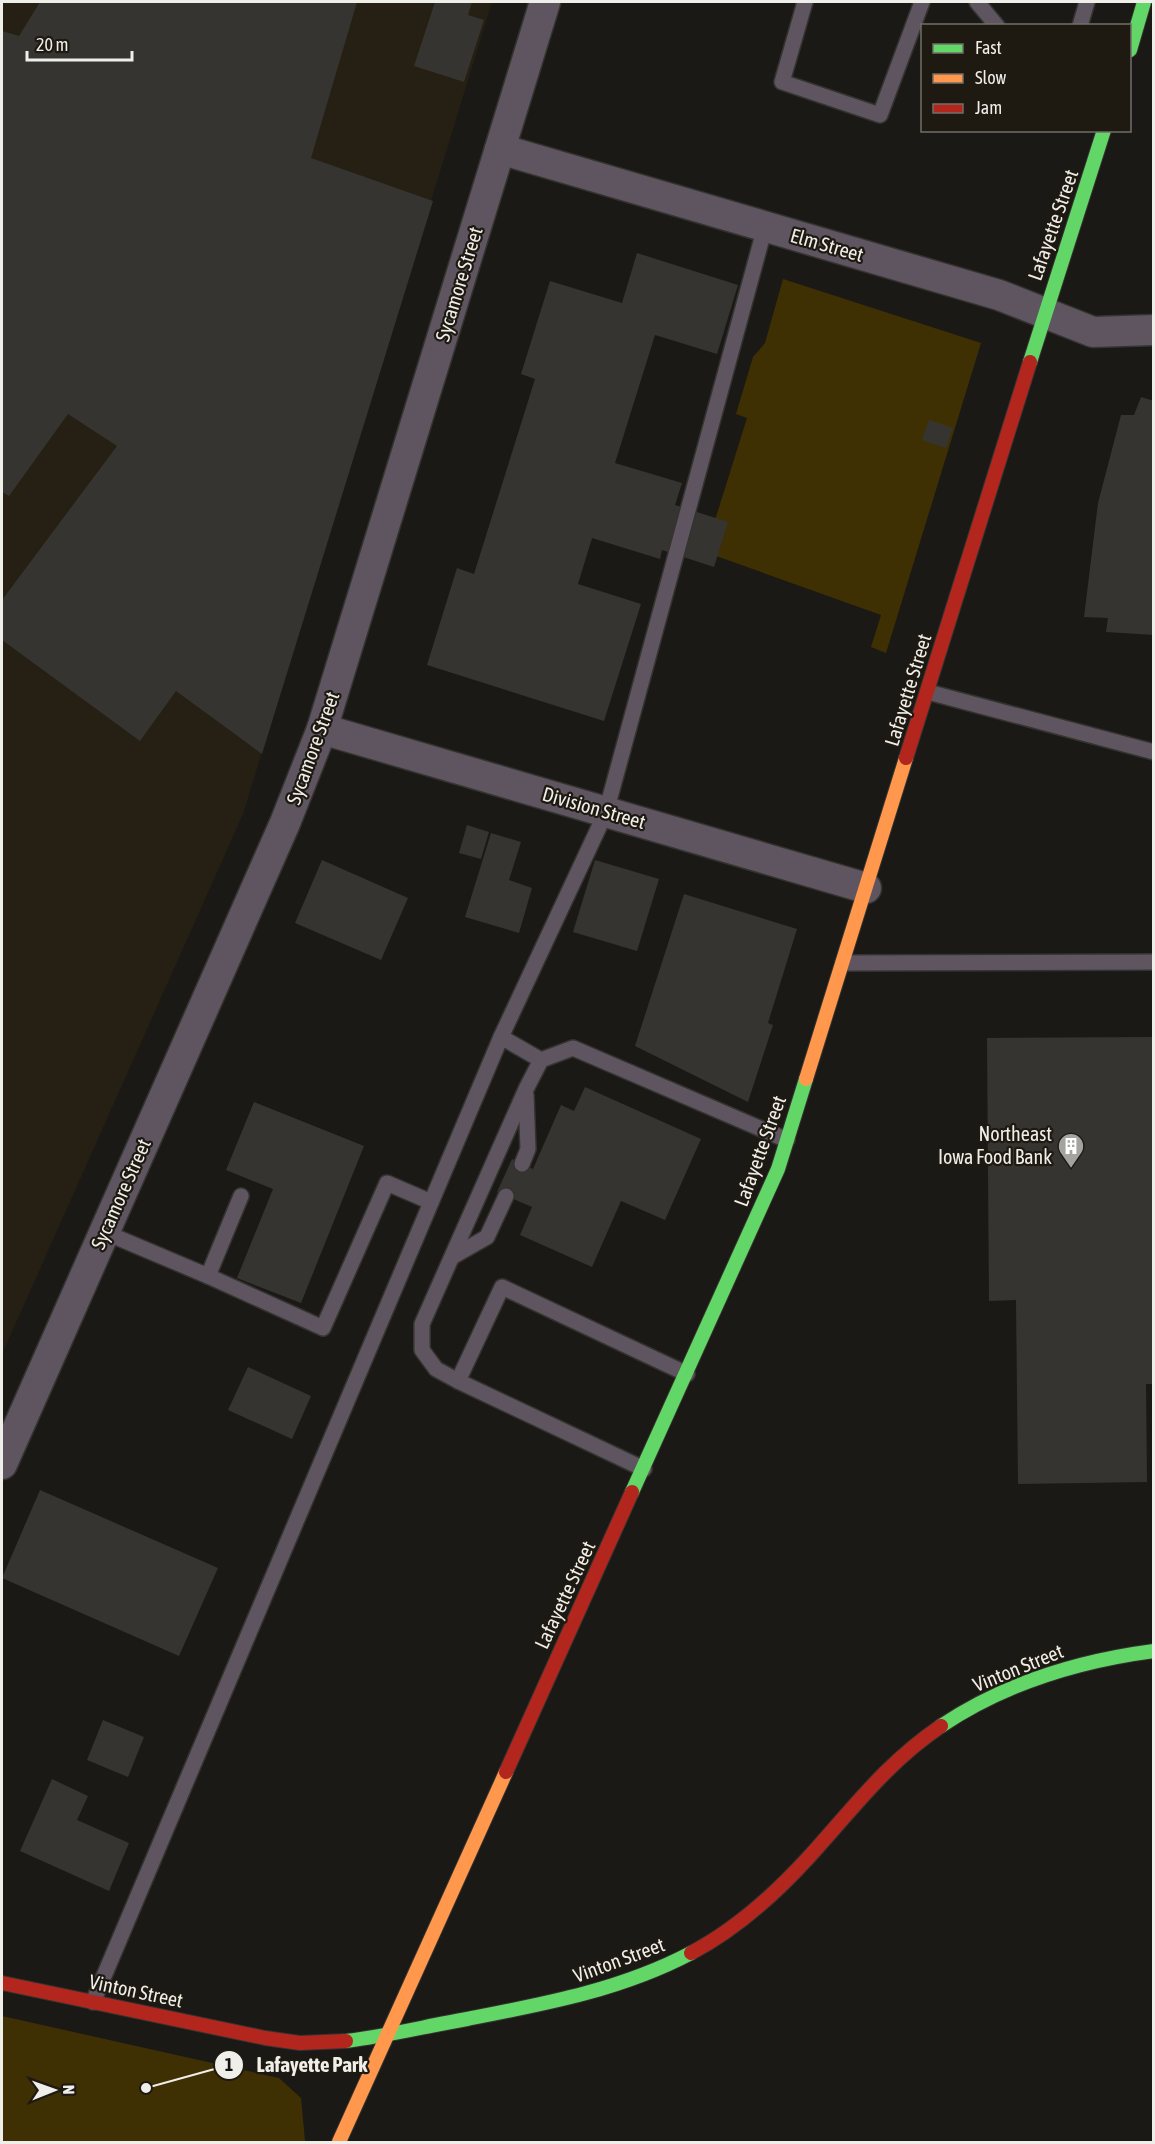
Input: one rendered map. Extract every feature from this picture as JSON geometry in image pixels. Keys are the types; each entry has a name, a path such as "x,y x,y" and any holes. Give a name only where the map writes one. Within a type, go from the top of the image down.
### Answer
{"street":[{"name":"Sycamore Street","path":"2,1464 285,823 322,729 545,2"},
{"path":"1131,45 1139,3"},
{"name":"Lafayette Street","path":"339,2142 778,1169 928,692 1044,312 1103,132"},
{"name":"Elm Street","path":"500,149 999,295 1093,332 1154,330"},
{"name":"Division Street","path":"322,729 867,888"},
{"name":"Vinton Street","path":"2,1983 265,2038 305,2043 344,2041 386,2034 582,1995 629,1981 678,1960 728,1930 771,1894 807,1858 877,1779 914,1747 954,1718 1003,1691 1054,1671 1110,1656 1154,1651"}],"lane":[{"path":"806,2 782,82 880,115 922,2"},
{"path":"977,2 995,24"},
{"path":"1081,24 1087,2"},
{"path":"93,2002 501,1037 606,812 765,226"},
{"path":"928,692 1154,752"},
{"path":"843,963 1154,962"},
{"path":"501,1037 541,1060"},
{"path":"644,1469 458,1382 436,1369 422,1350 422,1324 541,1060 573,1048 787,1140"},
{"path":"522,1164 528,1149 526,1089"},
{"path":"104,1232 323,1328 387,1183 431,1202"},
{"path":"208,1276 241,1196"},
{"path":"452,1257 487,1237 506,1196"},
{"path":"458,1382 502,1287 687,1374"}],"shaded area":[{"path":"2,2 492,2 243,814 2,1354"},
{"path":"783,279 981,343 886,653 871,647 881,615 705,552 747,418 736,414 753,357 765,343"},
{"path":"2,2016 279,2078 301,2098 305,2141 2,2142"}],"building":[{"path":"40,2 357,2 311,158 433,201 262,754 176,691 140,741 2,640 2,600 117,446 68,414 9,496 2,492 2,31 19,36"},
{"path":"435,2 472,2 468,15 484,20 464,82 414,66"},
{"path":"637,253 738,285 717,354 655,335 615,463 682,483 675,505 728,522 714,567 662,550 660,559 592,538 578,584 641,604 604,721 427,665 457,568 474,574 535,379 521,374 550,281 622,303"},
{"path":"1141,397 1154,401 1154,635 1106,632 1108,618 1084,617 1098,503 1121,415 1134,415"},
{"path":"929,420 953,428 946,448 922,440"},
{"path":"467,825 489,832 481,859 459,853"},
{"path":"491,833 521,842 509,880 532,888 519,933 465,917"},
{"path":"322,860 408,898 381,960 295,923"},
{"path":"595,860 659,879 637,951 573,932"},
{"path":"684,894 797,929 768,1023 773,1025 748,1102 635,1046"},
{"name":"Northeast Iowa Food Bank","path":"1154,1037 1154,1384 1146,1384 1147,1482 1018,1484 1016,1300 989,1301 987,1038"},
{"path":"585,1087 701,1139 665,1220 621,1201 592,1267 520,1235 532,1207 497,1192 512,1159 533,1169 561,1105 574,1111"},
{"path":"254,1102 364,1146 301,1303 237,1278 273,1189 226,1170"},
{"path":"248,1367 311,1396 292,1439 228,1410"},
{"path":"40,1490 218,1568 179,1656 2,1578"},
{"path":"103,1720 144,1737 128,1777 87,1760"},
{"path":"52,1779 88,1796 77,1820 129,1843 109,1891 20,1851"}],"traffic: fast":[{"path":"1131,47 1144,2"},
{"path":"1030,362 1103,132"},
{"path":"632,1492 778,1169 806,1079"},
{"path":"941,1726 991,1698 1043,1676 1098,1661 1154,1651"},
{"path":"346,2041 392,2034 582,1994 637,1977 691,1953"}],"traffic: slow":[{"path":"806,1079 906,758"},
{"path":"339,2142 506,1772"}],"traffic: jam":[{"path":"906,758 1030,362"},
{"path":"506,1772 632,1492"},
{"path":"691,1953 723,1934 768,1898 808,1858 886,1772 941,1726"},
{"path":"2,1983 265,2038 300,2043 346,2041"}],"place":[{"name":"Northeast Iowa Food Bank","path":"1071,1169"},
{"name":"Lafayette Park","path":"146,2088"}]}
